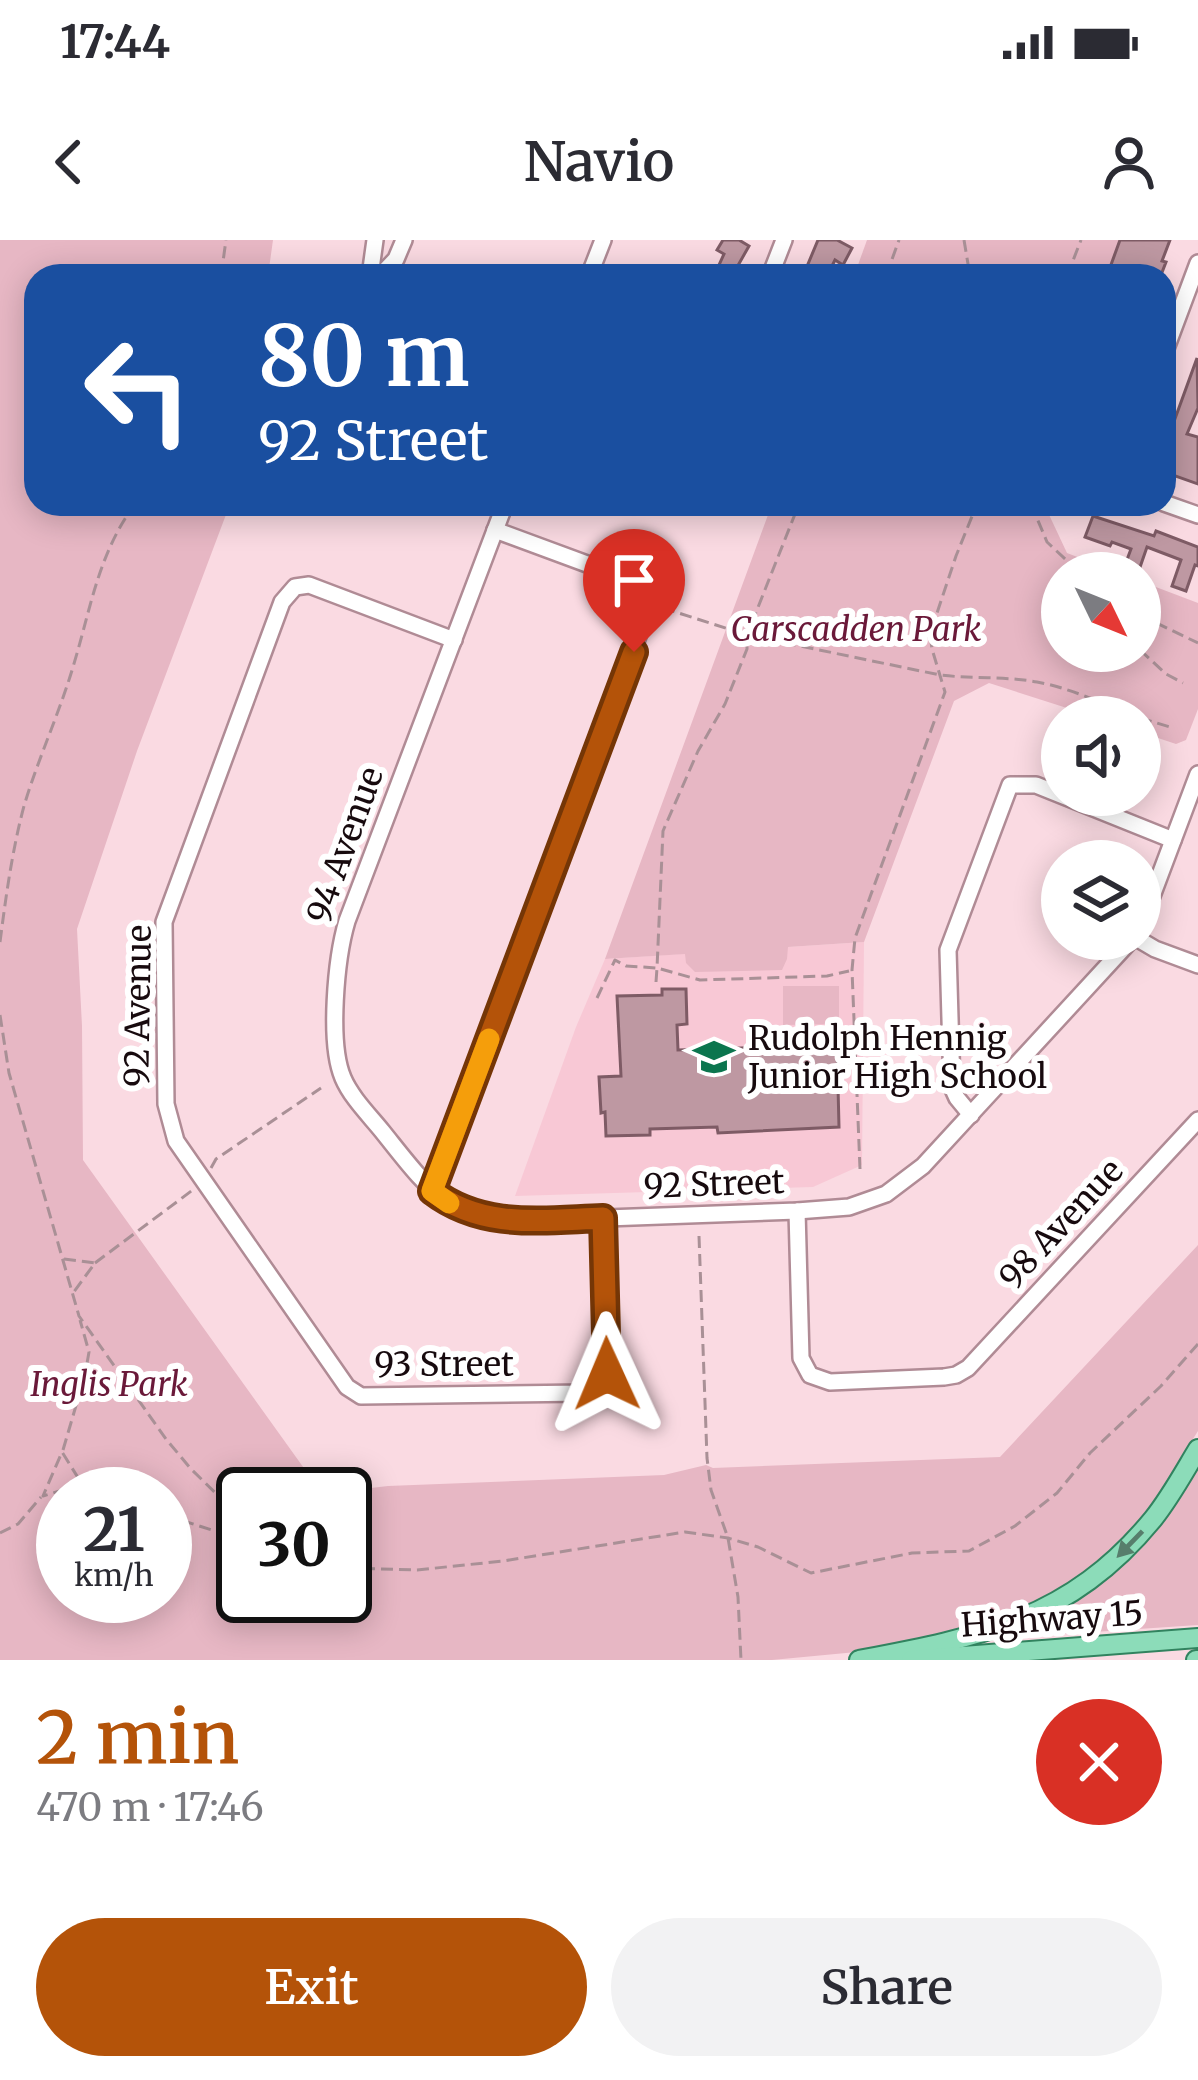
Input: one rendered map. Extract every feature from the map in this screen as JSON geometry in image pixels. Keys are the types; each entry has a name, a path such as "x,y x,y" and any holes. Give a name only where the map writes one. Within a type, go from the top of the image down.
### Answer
{"main road":[{"path":"859,1660 975,1635 1041,1612 1086,1585 1155,1517 1198,1449"},
{"name":"Highway 15","path":"911,1660 1198,1638"}],"street":[{"path":"1176,322 1198,263"},
{"name":"94 Avenue","path":"432,1191 343,1080 336,975 347,921 500,516"},
{"path":"432,1191 649,598 633,581 495,530"},
{"name":"92 Avenue","path":"355,1393 176,1141 168,1117 164,922 282,602 295,586 316,587 454,640"},
{"path":"1161,872 1198,775"},
{"path":"971,1114 952,1087 948,950 1010,785 1036,784 1173,840"},
{"path":"1161,951 1198,965"},
{"name":"92 Street","path":"432,1191 460,1209 491,1219 849,1207 886,1194 913,1176 1115,960"},
{"name":"98 Avenue","path":"797,1211 802,1358 810,1375 830,1382 956,1376 1198,1120"},
{"name":"93 Street","path":"355,1393 371,1397 584,1393 602,1384 608,1368 603,1218"}],"path":[{"path":"0,942 24,806 68,684 95,584 127,516"},
{"path":"656,982 663,831 698,751 725,704 794,516"},
{"path":"860,1168 851,970 855,938 943,698 930,634 972,516"},
{"path":"1035,516 1047,542 1058,552"},
{"path":"649,598 747,635 940,675 1043,683 1080,696"},
{"path":"1161,625 1198,643"},
{"path":"1161,669 1183,683"},
{"path":"1161,724 1170,727"},
{"path":"596,998 615,960 700,980 826,976 851,970"},
{"path":"0,1015 9,1073 89,1352 56,1467"},
{"path":"73,1293 95,1263 204,1182 216,1159 321,1088"},
{"path":"699,1236 707,1458 711,1490 728,1538 741,1660"},
{"path":"62,1258 95,1263"},
{"path":"80,1316 166,1439 216,1494"},
{"path":"372,1569 482,1563 685,1532 758,1547 811,1573 912,1553 969,1552 1016,1526 1057,1493 1198,1344"},
{"path":"62,1452 71,1467"},
{"path":"0,1533 18,1524 36,1504"}],"shaded area":[{"name":"Rudolph Hennig Junior High School","path":"864,942 862,1165 813,1187 515,1196 605,959"}],"green space":[{"name":"Inglis Park","path":"0,240 273,240 270,264 24,264 24,516 225,516 137,751 77,929 83,1160 303,1467 216,1467 216,1623 372,1623 372,1488 664,1475 706,1465 1000,1457 1198,1245 1198,1431 1139,1525 1076,1585 995,1625 867,1651 772,1660 0,1660"},
{"path":"867,240 1119,240 1110,264 858,264"},
{"name":"Carscadden Park","path":"768,516 1050,516 1067,552 1041,552 1041,672 1161,672 1161,589 1198,603 1198,709 1186,740 1176,744 1161,739 1161,696 1041,696 1041,700 989,683 954,701 864,942 788,947 782,970 695,972 685,954 605,959"},
{"path":"783,986 839,986 839,1024 783,1025"},
{"path":"1198,1455 1198,1625 976,1640 1081,1593"}],"building":[{"path":"723,240 749,246 739,264 719,264 724,254 717,250"},
{"path":"818,240 837,240 852,248 844,264 835,260 833,264 808,264"},
{"path":"1120,240 1170,240 1162,261 1165,264 1111,264"},
{"path":"1197,358 1198,408 1187,434 1198,437 1198,484 1176,476 1176,416"},
{"path":"1093,516 1154,536 1156,531 1198,547 1198,566 1186,591 1172,586 1181,560 1147,547 1145,552 1130,552 1112,542 1110,546 1085,537"},
{"name":"Rudolph Hennig Junior High School","path":"662,989 686,989 687,1024 677,1025 678,1050 837,1045 839,1127 718,1133 717,1127 650,1129 650,1135 606,1136 599,1077 621,1076 617,996 662,995"}],"slow traffic":[{"path":"449,1203 432,1191 489,1039"}],"place":[{"name":"Rudolph Hennig Junior High School","path":"714,1057"}],"route":[{"path":"607,1374 603,1218 491,1219 460,1209 432,1191 634,652"}]}
